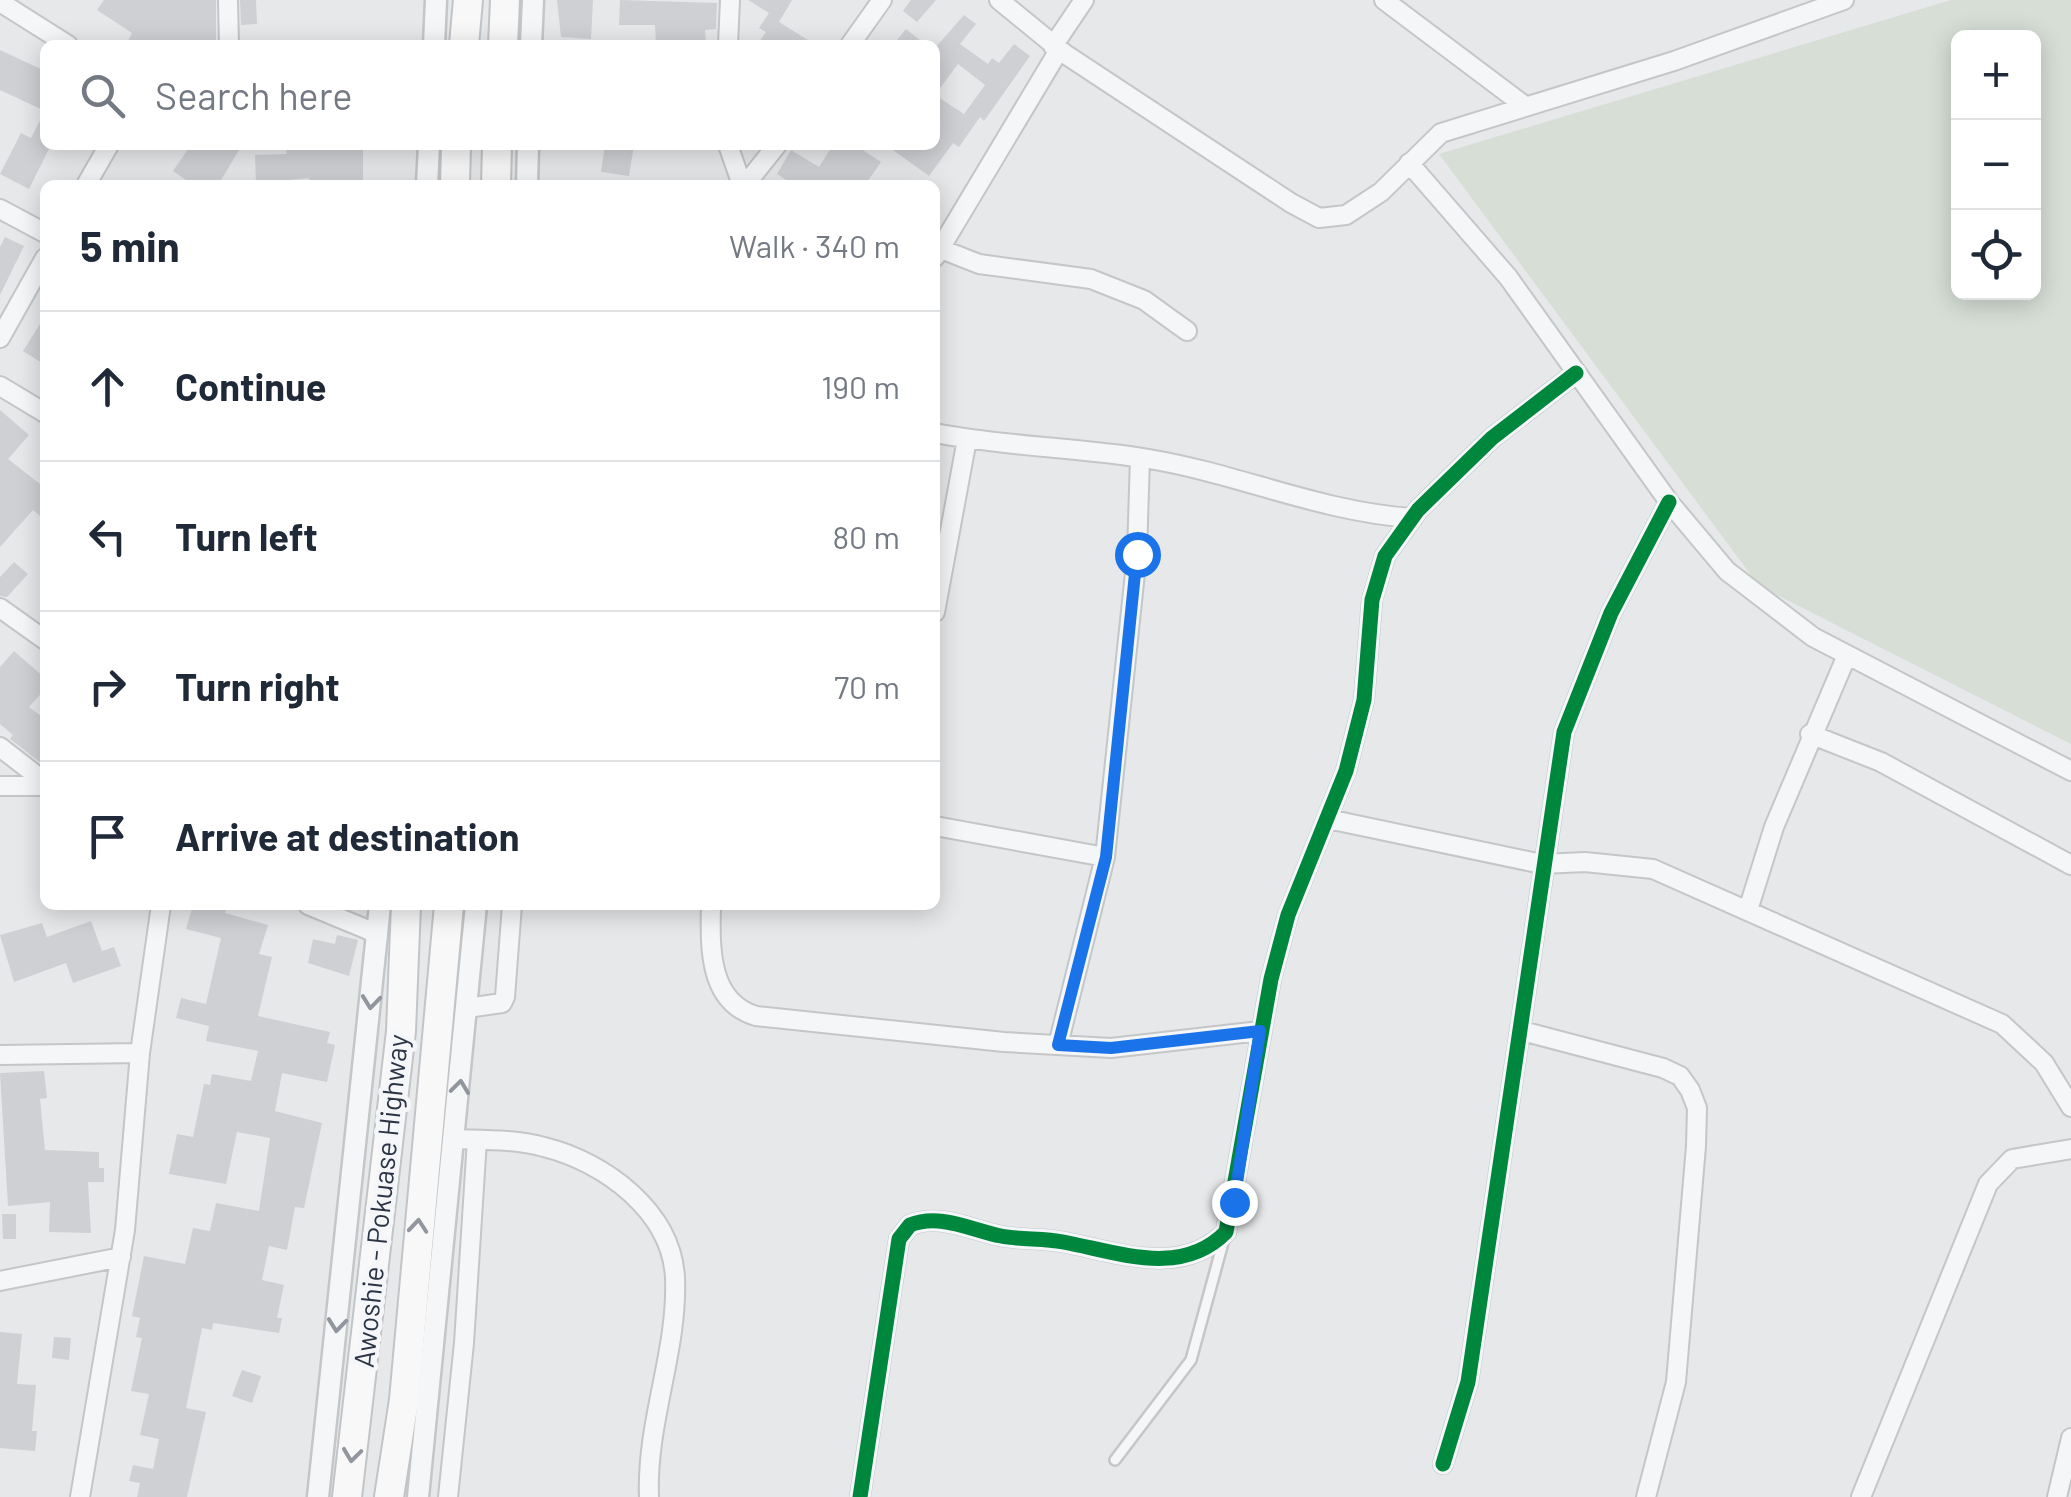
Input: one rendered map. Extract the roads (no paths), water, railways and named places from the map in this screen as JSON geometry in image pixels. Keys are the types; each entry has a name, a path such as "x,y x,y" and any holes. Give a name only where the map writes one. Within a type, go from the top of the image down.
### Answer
{"main road":[{"path":"464,40 468,0"},
{"path":"502,40 506,0"},
{"path":"455,180 456,150"},
{"path":"496,180 497,150"},
{"name":"Awoshie - Pokuase Highway","path":"348,1497 401,1031 406,910"},
{"name":"Awoshie - Pokuase Highway","path":"390,1497 449,910"},
{"path":"368,1315 410,1323"}],"street":[{"path":"228,0 228,40"},
{"path":"434,40 436,0"},
{"path":"531,40 533,0"},
{"path":"728,40 730,0"},
{"path":"854,40 882,0"},
{"path":"999,0 1056,48 1319,218 1346,215 1362,207 1441,133 1674,61 1833,2"},
{"path":"940,251 1084,0"},
{"path":"1384,0 1525,106"},
{"path":"0,2 60,40"},
{"path":"89,180 105,150"},
{"path":"427,180 429,150"},
{"path":"527,180 528,150"},
{"path":"730,150 742,180"},
{"path":"748,180 773,150"},
{"path":"1409,162 1508,277 1668,502 1727,571 1813,638 2071,771"},
{"path":"0,209 40,230"},
{"path":"940,254 979,264 1092,279 1144,300 1188,331"},
{"path":"0,338 40,267"},
{"path":"860,1497 899,1239 910,1225 938,1220 1003,1236 1060,1241 1160,1260 1204,1250 1226,1232 1260,1031 1288,915 1328,819 1364,700 1372,600 1385,556 1412,518 1492,438 1576,373"},
{"path":"0,386 40,410"},
{"path":"940,433 1140,458 1314,504 1367,515 1412,518"},
{"path":"940,585 967,439"},
{"path":"1058,1045 1106,857 1137,554 1140,458"},
{"path":"1443,1464 1468,1382 1564,732 1611,612 1668,502"},
{"path":"0,608 40,636"},
{"path":"1748,910 1774,826 1810,734 1847,655"},
{"path":"1810,734 1882,762 2071,865"},
{"path":"2,753 40,780"},
{"path":"0,786 40,784"},
{"path":"1328,819 1542,864 1585,862 1654,870 2002,1024 2044,1063 2071,1107"},
{"path":"940,827 1106,857"},
{"path":"80,1497 121,1257 140,1053 159,910"},
{"path":"320,910 378,934"},
{"path":"318,1497 380,910"},
{"path":"418,1497 476,910"},
{"path":"467,1008 502,1003 505,997 512,910"},
{"path":"711,910 713,968 721,987 743,1012 1111,1048 1260,1031"},
{"path":"1522,1031 1663,1068 1680,1076 1697,1108 1684,1322 1676,1382 1646,1497"},
{"path":"0,1055 140,1053"},
{"path":"454,1139 546,1147 613,1178 638,1201 670,1245 675,1280 671,1332 652,1421 649,1497"},
{"path":"448,1497 477,1140"},
{"path":"1861,1497 1988,1184 2012,1159 2071,1148"},
{"path":"446,1217 472,1220"},
{"path":"0,1281 121,1257"},
{"path":"426,1426 455,1434"},
{"path":"2057,1497 2071,1438"}],"lane":[{"path":"1115,1460 1191,1360 1226,1232"}]}
